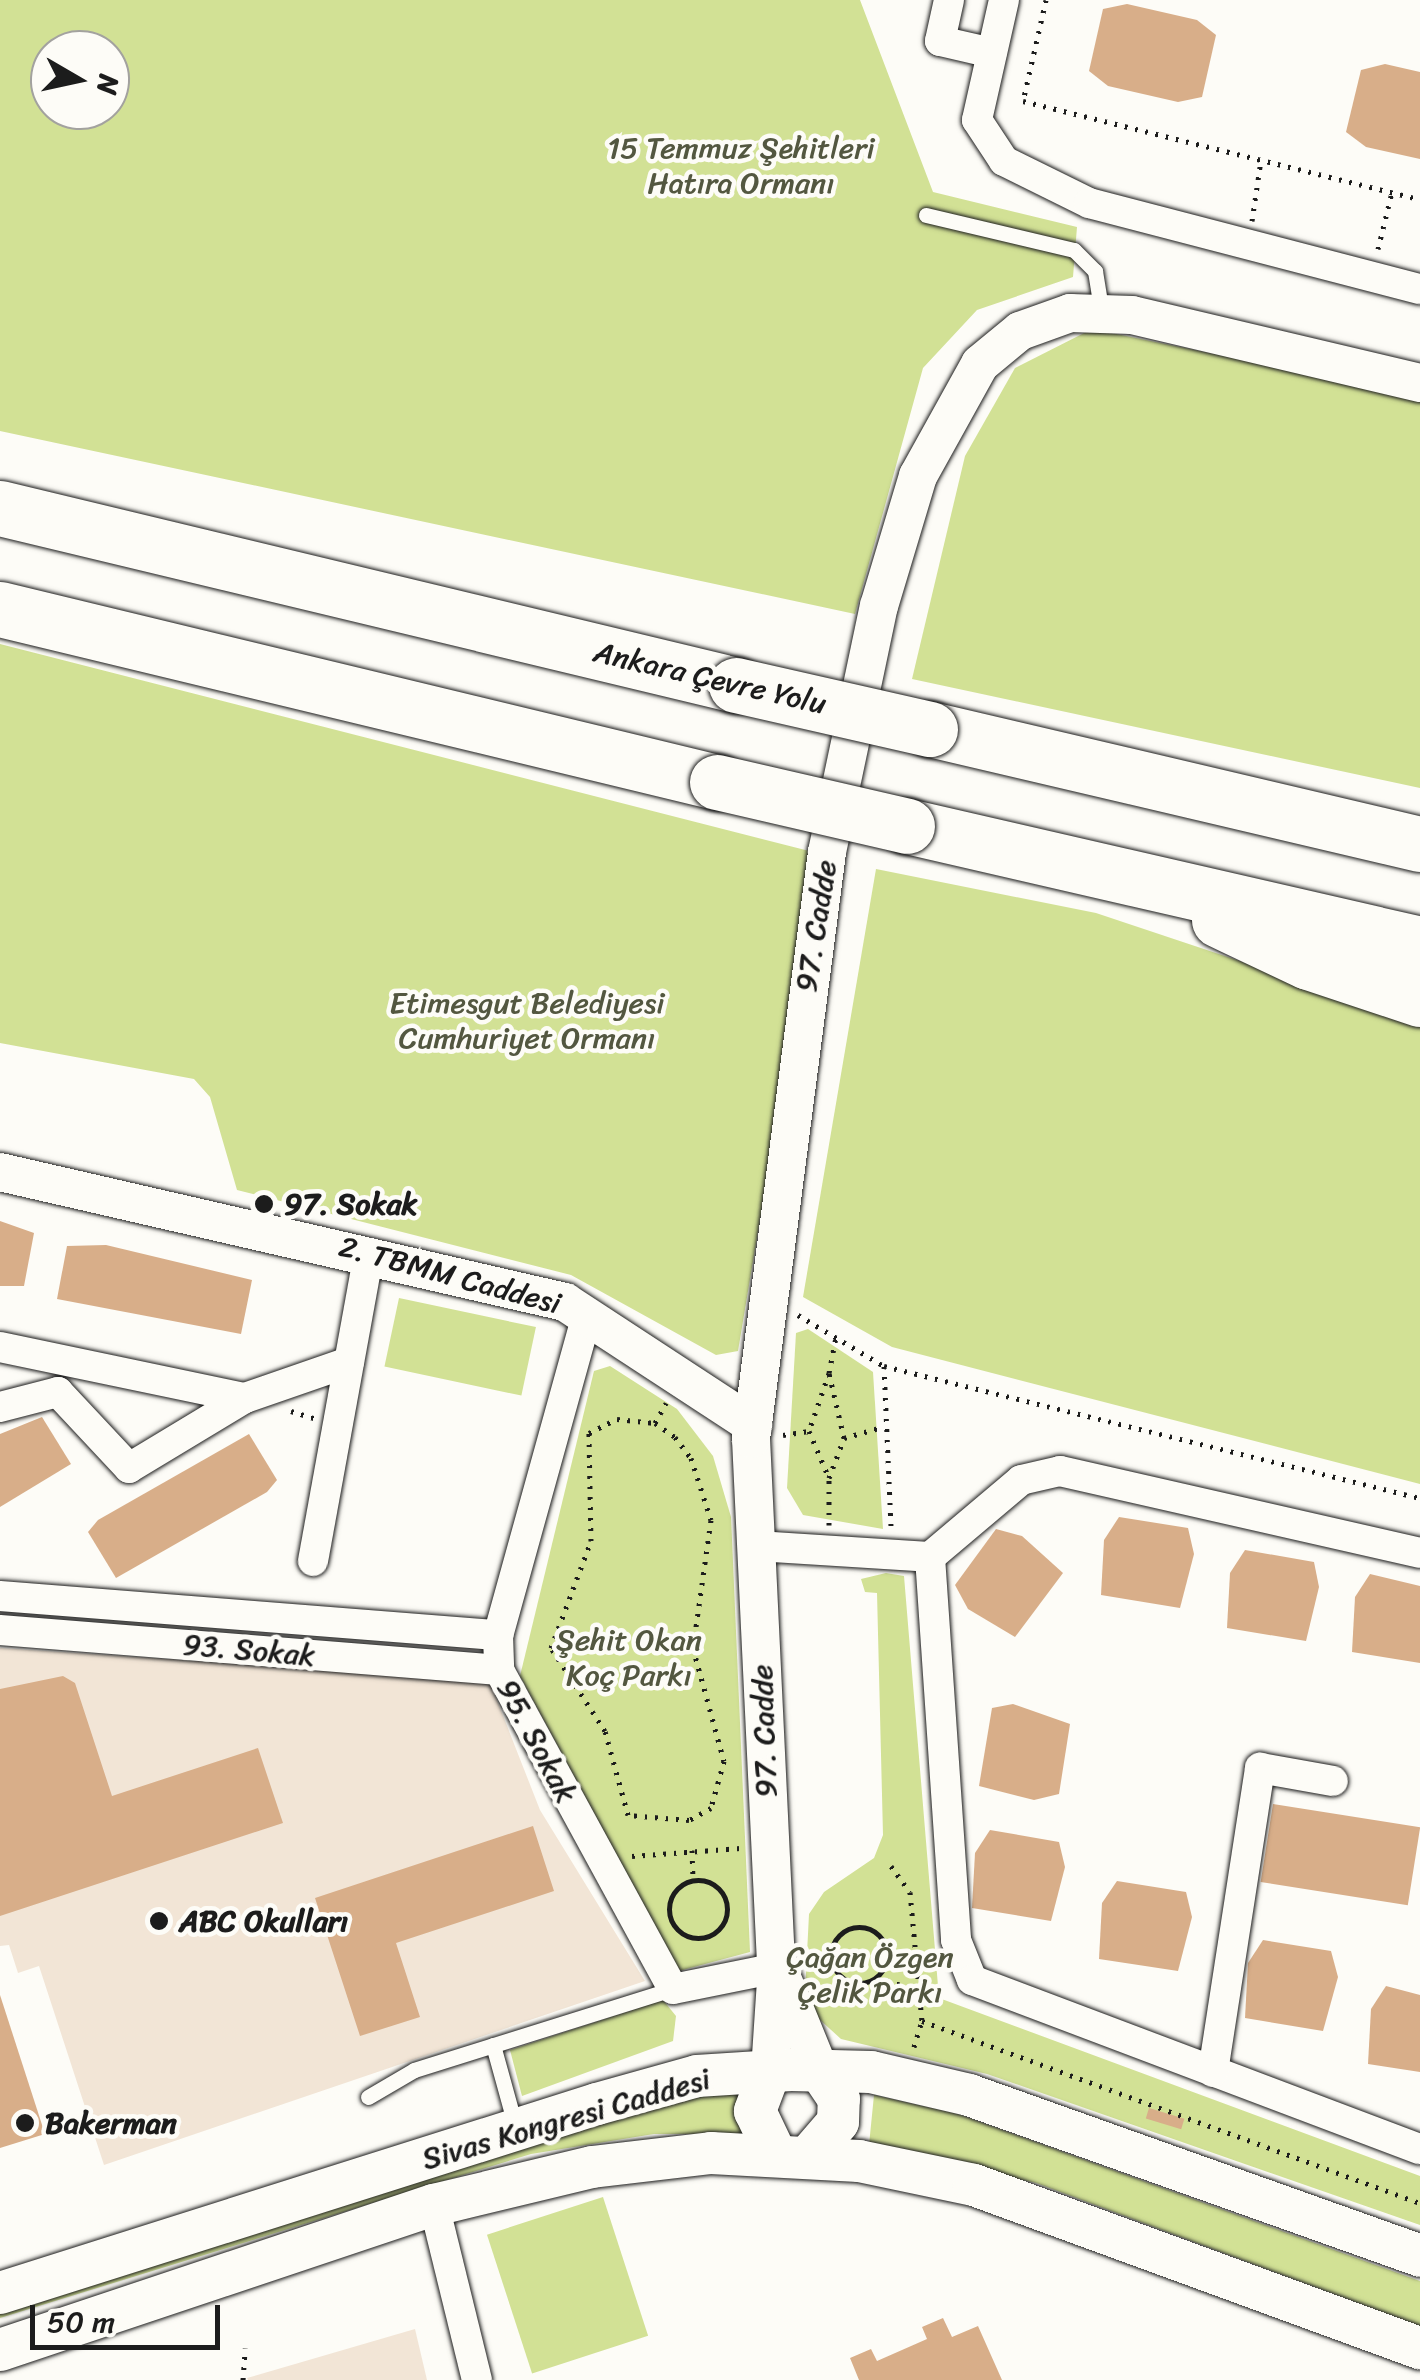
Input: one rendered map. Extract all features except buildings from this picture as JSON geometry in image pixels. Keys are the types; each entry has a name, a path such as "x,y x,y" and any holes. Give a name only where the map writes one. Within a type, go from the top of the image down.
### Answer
{"highway":[{"name":"Ankara Çevre Yolu","path":"0,508 1420,844"},
{"path":"0,609 717,782 1420,944"},
{"path":"1126,875 1308,962 1420,999"}],"main road":[{"name":"Sivas Kongresi Caddesi","path":"0,2293 516,2129 697,2076 770,2071 819,2070 904,2078 1420,2256"},
{"path":"770,2071 755,2111 792,2156 838,2122 838,2098 819,2070"},
{"name":"Sivas Kongresi Caddesi","path":"0,2350 434,2205 643,2158 792,2156 974,2185 1420,2348"}],"street":[{"path":"949,0 940,41 992,53"},
{"path":"1004,0 977,120 1004,161 1090,203 1420,289"},
{"name":"97. Cadde","path":"770,2071 777,1971 753,1425 766,1298 827,852 878,606 918,476 980,364 1020,331 1070,313 1102,314 1420,383"},
{"name":"2. TBMM Caddesi","path":"0,1172 370,1253 587,1314 753,1425"},
{"path":"313,1561 370,1253"},
{"name":"95. Sokak","path":"587,1314 498,1636 499,1670 673,1989"},
{"path":"0,1347 245,1398"},
{"path":"0,1407 58,1392 129,1468 245,1398 349,1362"},
{"path":"756,1546 930,1558 1021,1480 1060,1471 1420,1553"},
{"path":"930,1558 964,1967 982,1987 1420,2149"},
{"name":"93. Sokak","path":"0,1596 498,1636"},
{"path":"57,1634 59,1600"},
{"name":"93. Sokak","path":"0,1630 499,1670"},
{"path":"1213,2072 1260,1768 1332,1781"},
{"path":"673,1989 777,1971"},
{"name":"97. Cadde","path":"777,1971 819,2070"},
{"path":"434,2205 477,2380"}],"lane":[{"path":"926,216 1074,250 1096,271 1102,314"},
{"path":"368,2097 414,2070 673,1989"},
{"path":"494,2045 516,2129"}],"path":[{"path":"1046,0 1023,101 1420,199"},
{"path":"1248,244 1261,160"},
{"path":"1372,276 1392,192"},
{"path":"766,1298 884,1366 1420,1498"},
{"path":"829,1478 809,1431 829,1373 836,1338"},
{"path":"884,1366 882,1426 894,1554"},
{"path":"829,1373 844,1438 829,1478 829,1549"},
{"path":"618,1418 656,1422 692,1458 711,1520 692,1648 724,1761 711,1808 689,1820 628,1814 605,1732 549,1638 591,1541 590,1433 618,1418"},
{"path":"844,1438 882,1426"},
{"path":"600,1858 769,1846"},
{"path":"692,1850 693,1880"},
{"path":"891,1866 910,1892 916,1990 922,2022 904,2078"},
{"path":"693,1880 711,1883 727,1905 723,1925 707,1937 679,1932 669,1915 676,1889 693,1880"},
{"path":"877,1977 883,1941 868,1929 842,1934 832,1950 839,1975 855,1983 877,1977 916,1990"},
{"path":"922,2022 1420,2203"},
{"path":"243,2380 245,2348"}],"shaded area":[{"name":"ABC Okulları","path":"0,1648 489,1680 540,1810 645,1981 104,2165 39,1966 18,1973 9,1945 0,1946"},
{"path":"415,2329 427,2380 247,2378"}],"green space":[{"name":"15 Temmuz Şehitleri Hatıra Ormanı","path":"0,0 860,0 933,192 1077,227 1073,277 977,310 923,368 855,614 0,431"},
{"path":"1092,329 1420,396 1420,788 912,679 965,456 1015,368"},
{"name":"Etimesgut Belediyesi Cumhuriyet Ormanı","path":"0,644 821,854 738,1351 716,1355 571,1275 237,1190 210,1097 194,1079 0,1043"},
{"path":"876,869 1096,913 1420,1021 1420,1484 892,1347 803,1297"},
{"path":"399,1298 536,1327 521,1396 384,1366"},
{"path":"808,1329 873,1372 883,1529 803,1515 787,1488 796,1333"},
{"name":"Şehit Okan Koç Parkı","path":"610,1366 677,1409 713,1456 731,1517 750,1952 679,1971 520,1676 594,1371"},
{"name":"Çağan Özgen Çelik Parkı","path":"886,1573 904,1576 939,1998 1420,2176 1420,2225 987,2074 841,2039 819,2019 805,1993 809,1914 824,1892 874,1858 883,1835 877,1593 865,1592 861,1579"},
{"path":"663,2000 676,2016 673,2041 522,2096 510,2050"},
{"path":"747,2086 748,2134 654,2134 531,2154 0,2318 0,2306 587,2117"},
{"path":"874,2095 958,2114 1420,2281 1420,2326 1036,2183 869,2145"},
{"path":"603,2197 648,2336 532,2374 487,2235"}],"place":[{"name":"97. Sokak","path":"264,1204"},
{"name":"ABC Okulları","path":"159,1921"},
{"name":"Bakerman","path":"25,2123"}]}
